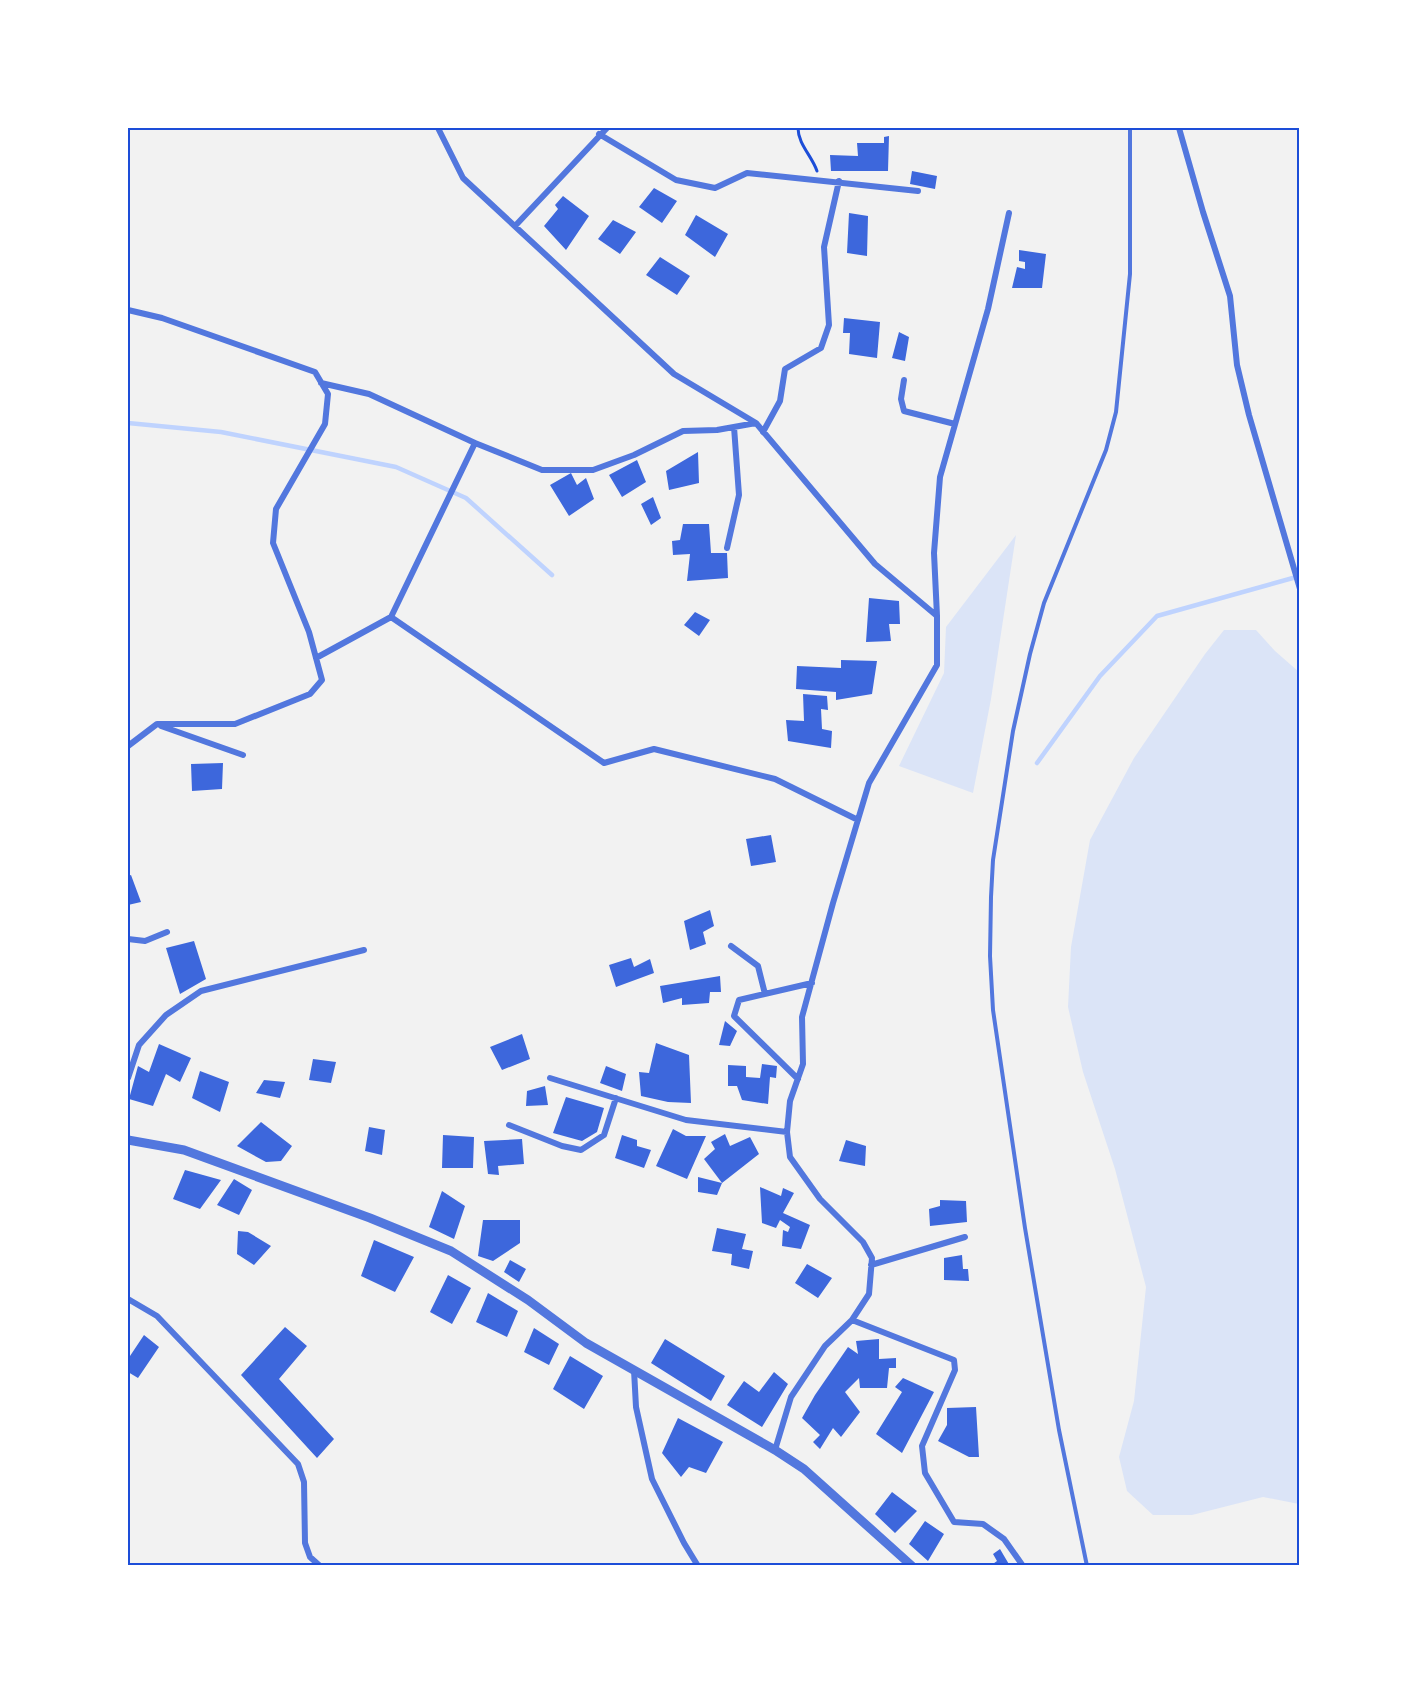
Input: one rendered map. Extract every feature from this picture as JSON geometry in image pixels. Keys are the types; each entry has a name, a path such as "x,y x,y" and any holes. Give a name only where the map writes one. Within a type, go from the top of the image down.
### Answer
{"street":[{"path":"438,128 463,178 674,374 756,423 875,564 937,616"},
{"path":"515,226 607,128"},
{"path":"1179,128 1230,296 1237,365 1299,589"},
{"path":"599,134 676,180 715,188 747,172 918,191"},
{"path":"763,432 780,401 785,369 822,348 829,325 824,247 839,181"},
{"path":"775,1450 791,1397 825,1346 852,1320 869,1294 872,1258 863,1242 820,1199 790,1157 787,1132 790,1101 803,1064 802,1017 869,783 937,665 934,553 940,477 988,309 1009,213"},
{"path":"128,310 162,318 315,372 328,394 325,424 276,509 273,543 309,632 322,680 310,694 235,724 157,724 128,746"},
{"path":"904,380 902,399 904,411 955,424"},
{"path":"321,383 369,394 475,443 542,470 593,470 634,455 683,431 717,430 756,423"},
{"path":"727,548 739,495 734,427"},
{"path":"316,658 391,617 475,443"},
{"path":"391,617 604,763 654,749 775,779 858,820"},
{"path":"157,724 243,755"},
{"path":"128,939 145,940 167,932"},
{"path":"731,946 758,966 765,994"},
{"path":"128,1078 139,1045 166,1015 201,991 364,950"},
{"path":"798,1079 735,1016 739,1000 812,983"},
{"path":"550,1078 686,1120 787,1132"},
{"path":"509,1125 562,1146 581,1150 604,1135 616,1098"},
{"path":"128,1140 184,1150 370,1218 451,1251 528,1300 586,1343 804,1468 912,1566"},
{"path":"871,1265 965,1237"},
{"path":"128,1299 157,1316 298,1464 304,1482 305,1543 310,1557 320,1566"},
{"path":"852,1320 954,1360 955,1370 922,1446 925,1473 954,1522 982,1524 1004,1539 1023,1566"},
{"path":"634,1369 636,1407 652,1479 698,1566"}],"lane":[{"path":"1087,1566 1059,1430 1025,1228 993,1011 990,956 991,897 993,860 1013,731 1030,654 1044,603 1106,450 1116,412 1130,274 1130,128"}],"path":[{"path":"798,128 798,138 812,159 820,179"}],"shaded area":[{"path":"1016,535 991,699 973,793 899,766 944,673 946,627"},
{"path":"1224,630 1256,630 1299,672 1299,1504 1263,1497 1192,1515 1153,1515 1127,1491 1119,1457 1134,1401 1146,1287 1115,1169 1083,1072 1068,1007 1071,947 1090,840 1134,758"}],"building":[{"path":"889,136 888,171 831,171 830,155 858,156 857,143 884,143 884,137"},
{"path":"912,171 937,176 935,189 910,184"},
{"path":"654,188 677,201 662,223 639,207"},
{"path":"563,196 589,216 566,250 544,226 558,209 555,205"},
{"path":"849,213 868,216 867,256 847,253"},
{"path":"696,215 728,234 715,257 685,235"},
{"path":"613,220 636,232 620,254 598,239"},
{"path":"1019,250 1046,254 1042,288 1012,288 1017,267 1025,269 1025,262 1019,261"},
{"path":"660,257 690,276 677,295 646,275"},
{"path":"844,318 880,322 877,358 849,354 850,333 843,333"},
{"path":"899,332 909,337 905,361 892,358"},
{"path":"698,452 699,483 669,490 666,471"},
{"path":"637,460 646,482 622,497 609,475"},
{"path":"571,473 577,485 586,478 594,499 569,516 550,485"},
{"path":"653,497 661,518 651,525 641,504"},
{"path":"683,524 709,524 711,553 727,553 728,578 687,581 690,554 673,555 672,541 680,540"},
{"path":"869,598 899,601 900,624 889,624 891,641 866,642"},
{"path":"695,612 710,620 699,636 684,625"},
{"path":"841,660 877,661 872,694 836,700 836,692 796,689 797,666 841,668"},
{"path":"803,694 827,696 828,710 821,709 822,729 832,731 831,748 788,741 786,720 804,721"},
{"path":"223,763 222,789 192,791 191,764"},
{"path":"771,835 776,862 751,866 746,839"},
{"path":"131,875 141,902 128,905 128,876"},
{"path":"710,910 714,926 703,932 706,944 690,950 684,921"},
{"path":"194,941 206,979 180,994 166,948"},
{"path":"631,958 634,967 650,959 654,973 616,987 609,965"},
{"path":"720,976 721,992 710,992 709,1003 682,1005 682,998 663,1003 660,986"},
{"path":"725,1021 737,1031 730,1046 719,1045"},
{"path":"522,1034 530,1059 502,1070 490,1047"},
{"path":"656,1043 689,1055 691,1103 668,1102 641,1096 639,1072 649,1073"},
{"path":"159,1044 191,1058 180,1082 166,1074 153,1106 129,1099 138,1066 149,1072"},
{"path":"313,1059 336,1062 331,1083 309,1080"},
{"path":"762,1064 777,1066 776,1078 770,1077 768,1104 742,1100 737,1086 728,1086 728,1065 746,1066 746,1077 760,1078"},
{"path":"606,1066 626,1074 622,1091 600,1083"},
{"path":"200,1071 229,1082 220,1112 192,1098"},
{"path":"264,1080 285,1082 280,1098 256,1093"},
{"path":"545,1086 548,1105 526,1106 527,1091"},
{"path":"566,1097 604,1108 597,1132 582,1141 553,1133"},
{"path":"261,1122 292,1146 281,1161 266,1162 237,1146"},
{"path":"369,1127 385,1130 382,1155 365,1151"},
{"path":"673,1129 686,1136 706,1136 687,1179 656,1166"},
{"path":"725,1134 730,1146 750,1137 759,1154 722,1183 704,1159 715,1149 711,1142"},
{"path":"443,1135 474,1137 473,1168 442,1168"},
{"path":"622,1135 637,1140 637,1146 651,1150 644,1168 615,1158"},
{"path":"522,1139 524,1164 498,1166 499,1175 488,1174 484,1141"},
{"path":"846,1140 866,1146 865,1166 839,1161"},
{"path":"185,1170 221,1180 200,1209 173,1199"},
{"path":"698,1177 722,1183 717,1195 698,1192"},
{"path":"234,1179 252,1190 239,1215 217,1205"},
{"path":"760,1187 781,1196 783,1188 794,1193 783,1213 810,1225 801,1249 782,1246 783,1230 788,1232 790,1227 780,1220 776,1228 762,1223"},
{"path":"442,1191 465,1206 454,1239 429,1227"},
{"path":"940,1200 966,1201 967,1222 930,1226 929,1209 940,1206"},
{"path":"483,1220 520,1220 520,1243 493,1261 478,1256"},
{"path":"717,1228 746,1234 742,1249 753,1251 749,1269 731,1265 732,1254 712,1251"},
{"path":"238,1231 248,1232 271,1246 254,1265 237,1254"},
{"path":"374,1240 414,1257 395,1292 361,1276"},
{"path":"962,1255 963,1269 968,1269 969,1281 944,1280 944,1258"},
{"path":"510,1260 526,1269 519,1282 504,1272"},
{"path":"807,1264 832,1278 818,1298 795,1283"},
{"path":"448,1275 471,1288 452,1324 430,1312"},
{"path":"488,1293 518,1311 507,1337 476,1322"},
{"path":"285,1327 307,1346 279,1379 334,1439 317,1458 241,1375"},
{"path":"534,1328 559,1344 549,1365 524,1352"},
{"path":"144,1335 159,1347 138,1378 128,1372 128,1359"},
{"path":"665,1339 725,1376 711,1401 651,1363"},
{"path":"879,1339 879,1359 896,1358 896,1368 889,1368 887,1388 860,1388 859,1378 845,1392 860,1412 841,1437 833,1428 820,1449 813,1442 820,1435 802,1418 848,1347 858,1354 856,1341"},
{"path":"570,1356 603,1376 584,1409 553,1389"},
{"path":"774,1372 788,1384 762,1427 727,1405 744,1381 759,1392"},
{"path":"903,1378 934,1392 902,1453 876,1434 902,1392 895,1387"},
{"path":"976,1407 979,1457 969,1457 938,1441 947,1425 947,1408"},
{"path":"678,1418 723,1442 706,1473 689,1467 681,1477 662,1453"},
{"path":"892,1492 917,1511 895,1533 875,1514"},
{"path":"925,1521 944,1534 928,1561 909,1544"},
{"path":"1000,1549 1010,1566 990,1566 997,1561 993,1554"}],"waterway":[{"path":"128,423 221,432 396,467 466,498 552,575"},
{"path":"1037,763 1100,676 1157,616 1300,576"}]}
